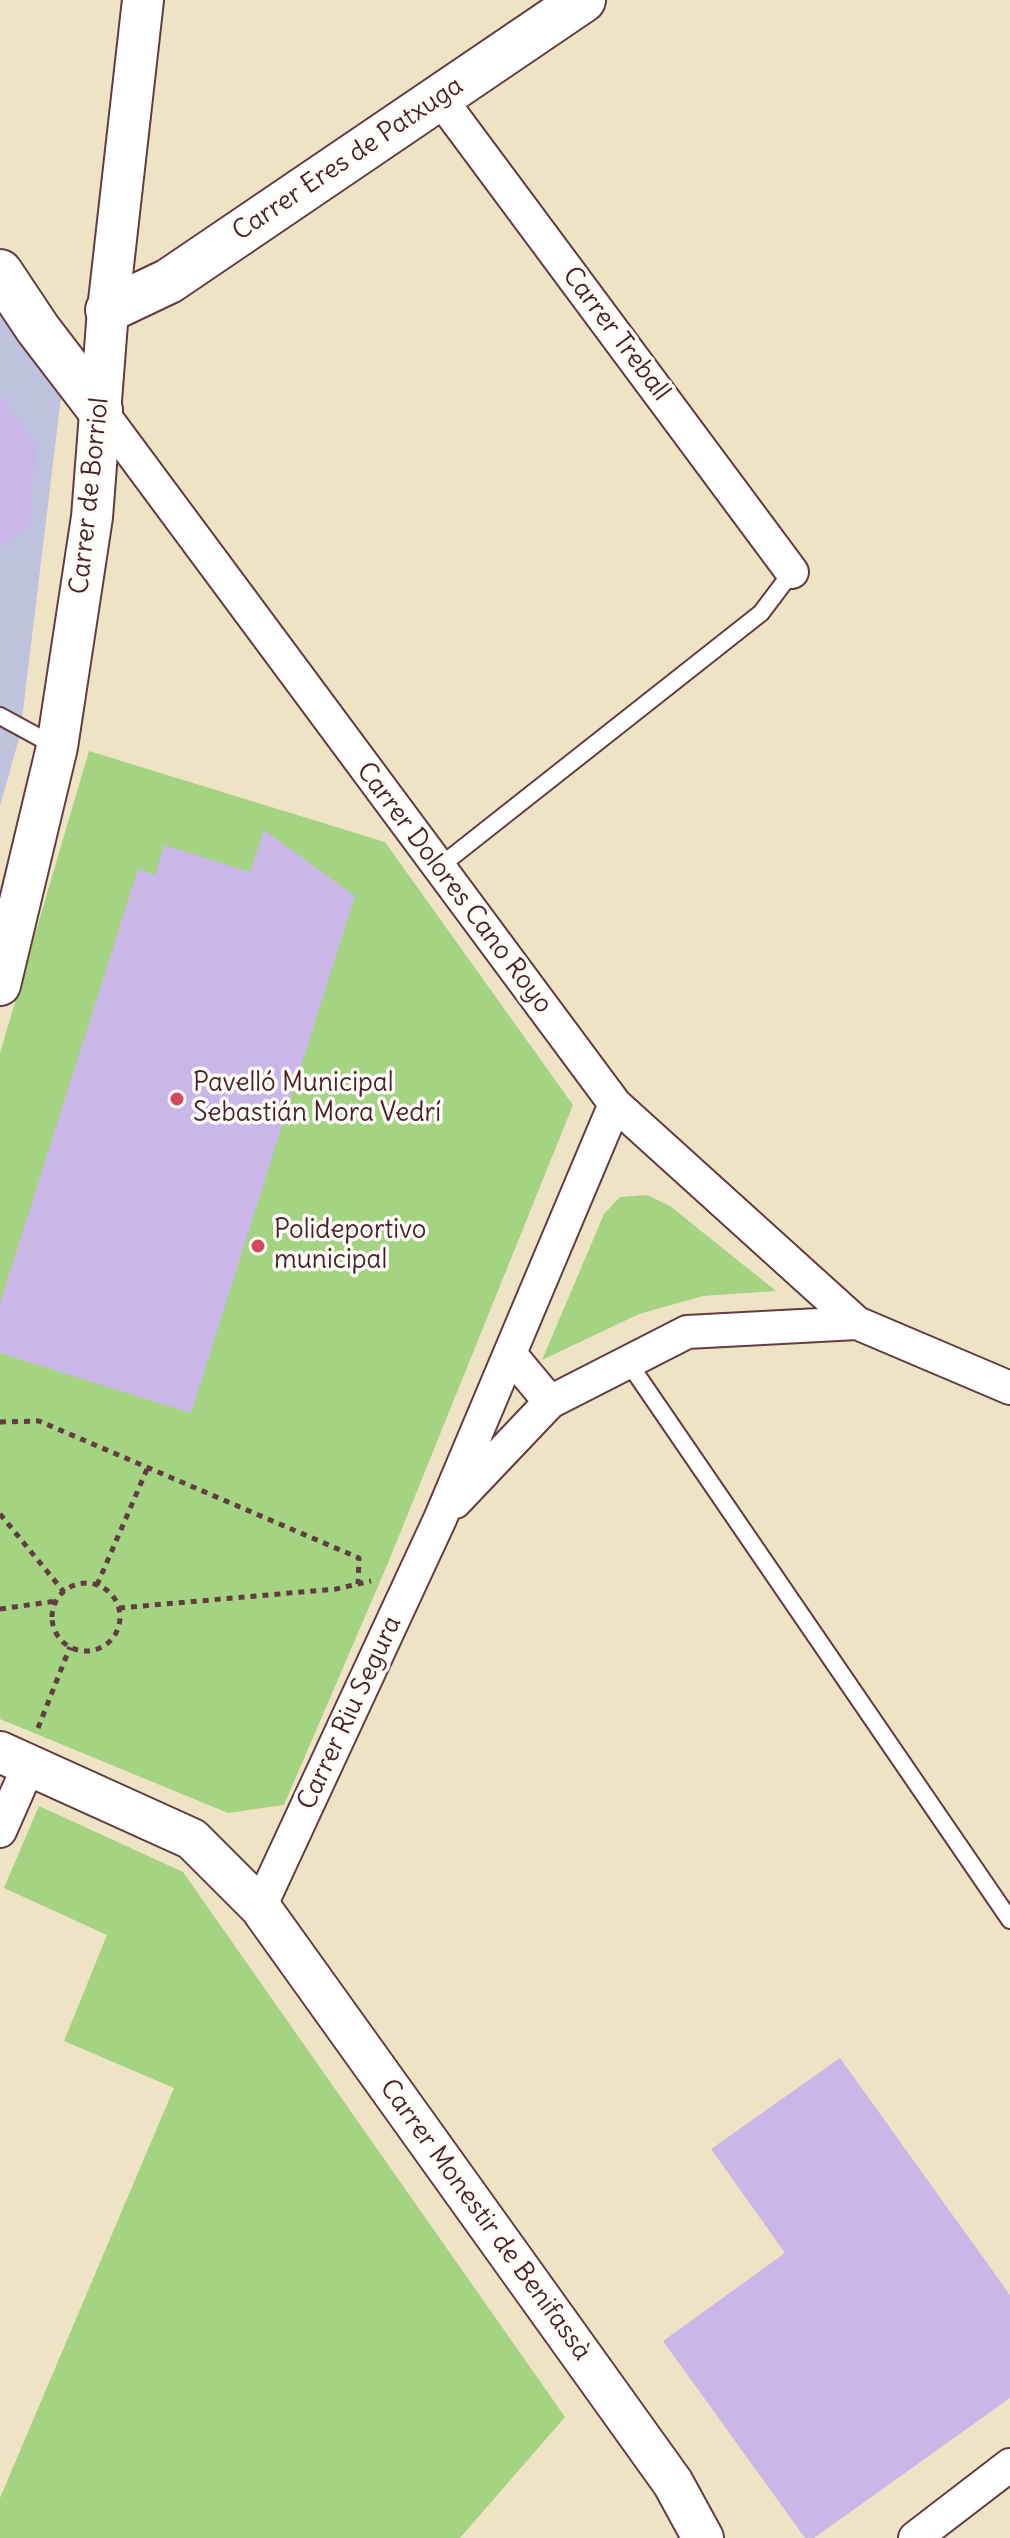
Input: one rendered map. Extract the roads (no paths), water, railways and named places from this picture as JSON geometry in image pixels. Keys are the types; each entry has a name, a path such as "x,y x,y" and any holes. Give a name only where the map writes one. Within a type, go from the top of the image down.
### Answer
{"main road":[{"name":"Carrer Eres de Patxuga","path":"108,310 169,281 583,0"},
{"path":"0,272 38,329 100,410"}],"street":[{"name":"Carrer de Borriol","path":"0,985 57,747 92,517 108,310 143,0"},
{"name":"Carrer Treball","path":"439,97 792,572"},
{"name":"Carrer Dolores Cano Royo","path":"100,410 615,1104 857,1323"},
{"name":"Carrer Riu Segura","path":"260,1907 440,1519 615,1104"},
{"path":"440,1519 550,1402 687,1332 857,1323 1010,1388"},
{"path":"510,1354 550,1402"},
{"path":"0,1831 18,1759"},
{"name":"Carrer Monestir de Benifassà","path":"18,1759 192,1839 260,1907 673,2483 703,2538"},
{"path":"915,2538 1010,2465"}],"lane":[{"path":"439,867 761,613 792,572"},
{"path":"0,716 57,747"},
{"path":"628,1362 1010,1920"}],"place":[{"name":"Pavelló Municipal Sebastián Mora Vedrí","path":"177,1099"},
{"name":"Polideportivo municipal","path":"258,1246"}]}
